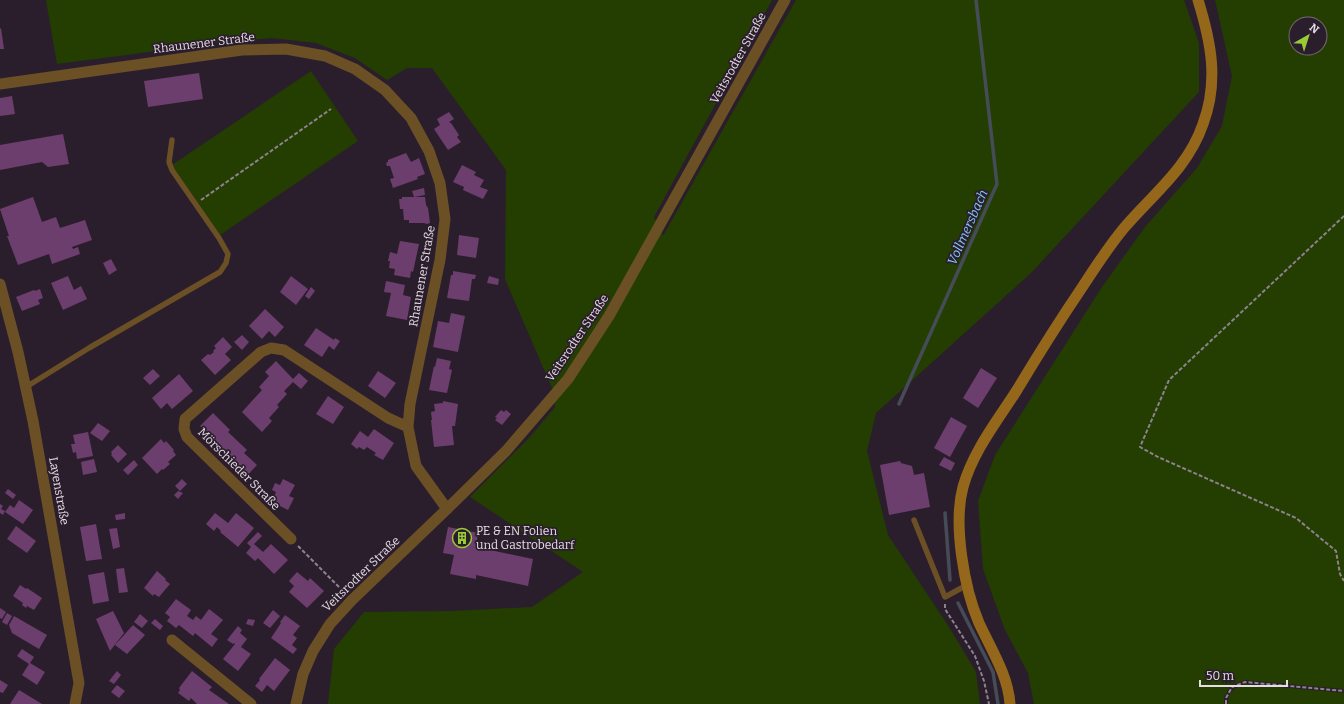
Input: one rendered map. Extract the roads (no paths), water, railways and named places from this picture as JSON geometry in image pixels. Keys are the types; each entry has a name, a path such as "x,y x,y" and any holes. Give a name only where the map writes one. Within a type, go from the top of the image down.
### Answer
{"main road":[{"path":"1010,704 1005,678 979,622 967,585 960,532 960,507 963,488 980,448 1059,321 1097,264 1124,227 1154,197 1180,167 1191,151 1203,124 1211,94 1212,56 1206,24 1198,0"}],"street":[{"name":"Veitsrodter Straße","path":"296,704 303,674 313,651 330,624 352,600 506,451 568,380 609,316 784,0"},
{"name":"Rhaunener Straße","path":"0,84 242,50 286,49 325,56 354,69 385,90 410,118 429,151 440,183 445,219 440,260 410,404 408,427 416,466 447,509"},
{"name":"Layenstraße","path":"0,284 18,352 36,437 79,683 75,704"},
{"name":"Mörschieder Straße","path":"290,539 187,437 184,429 185,419 261,352 271,348 284,350 388,418 408,427"},
{"path":"172,640 251,704"}],"lane":[{"path":"26,387 89,348 220,272 226,263 228,254 219,238 172,170 169,162 172,140"},
{"path":"914,520 945,597 967,585"}],"waterway":[{"name":"Vollmersbach","path":"899,404 997,184 976,0"},
{"name":"Vollmersbach","path":"945,513 950,580"},
{"name":"Vollmersbach","path":"958,603 993,672 998,704"}],"place":[{"name":"PE & EN Folien und Gastrobedarf","path":"462,538"}]}
